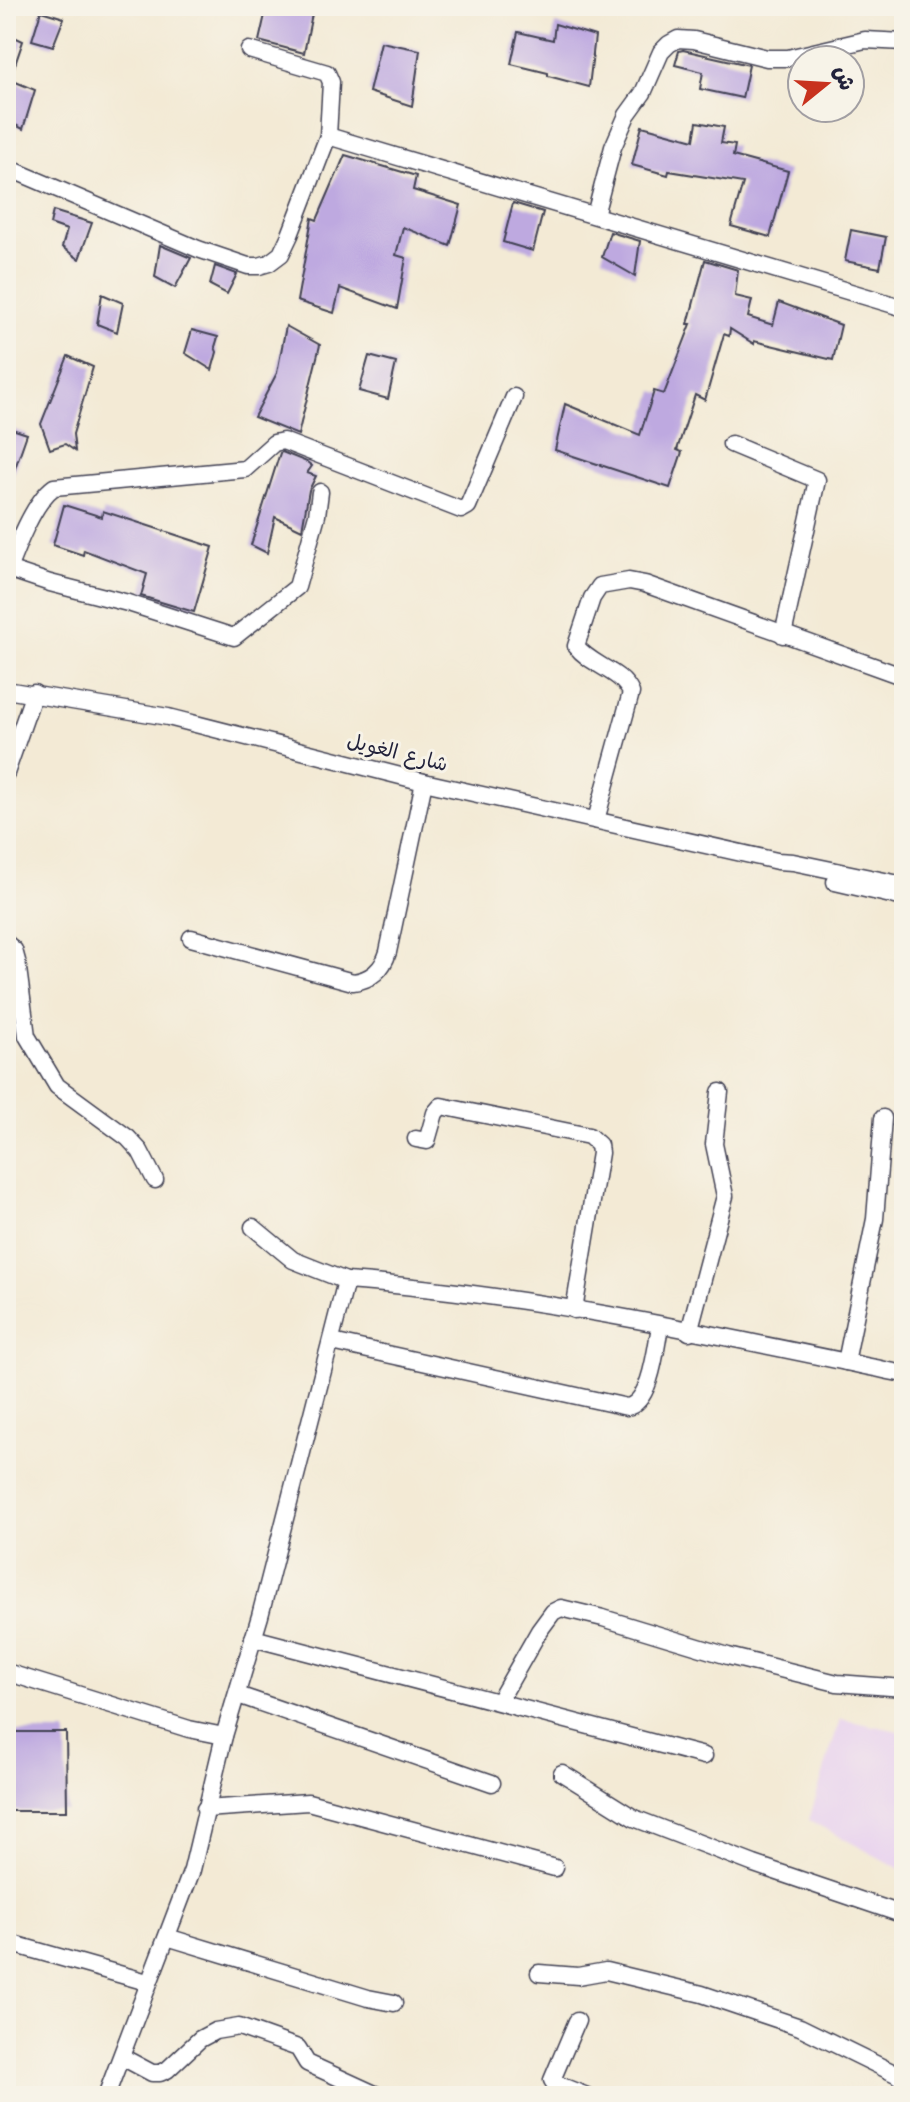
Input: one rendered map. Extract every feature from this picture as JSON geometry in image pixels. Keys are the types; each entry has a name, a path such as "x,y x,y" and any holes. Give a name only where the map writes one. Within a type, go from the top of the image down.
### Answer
{"street":[{"path":"595,215 613,147 627,115 643,93 661,52 669,44 678,39 694,40 767,58 788,58 865,40 904,42"},
{"path":"6,167 198,249 248,266 269,263 281,254 290,235 328,136 331,82 327,73 249,50"},
{"path":"328,136 904,308"},
{"path":"320,492 317,515 297,587 234,637 128,603 7,572 44,496 54,487 245,469 274,443 283,441 461,510 468,506 514,397"},
{"path":"731,444 817,480 783,635"},
{"path":"596,820 631,693 620,678 585,656 576,646 595,590 609,582 645,584 904,677"},
{"name":"شارع الغويل","path":"6,690 168,717 424,782 777,861 904,885"},
{"path":"6,773 34,693"},
{"path":"191,938 353,982 377,972 388,952 424,782"},
{"name":"شارع الغويل","path":"777,861 795,873 904,898"},
{"path":"6,943 14,950 17,961 27,1036 57,1086 128,1138 140,1151 155,1180"},
{"path":"689,1332 725,1196 714,1144 720,1092"},
{"path":"416,1139 427,1141 435,1113 441,1106 589,1136 595,1140 600,1153 574,1310"},
{"path":"846,1362 875,1219 883,1118"},
{"path":"253,1227 293,1260 346,1281 483,1294 904,1374"},
{"path":"106,2096 192,1870 224,1736 238,1695 346,1281"},
{"path":"332,1342 627,1407 634,1406 641,1399 647,1385 660,1326"},
{"path":"499,1701 539,1631 553,1612 561,1608 728,1656 837,1683 904,1688"},
{"path":"253,1638 704,1756"},
{"path":"6,1672 189,1729 224,1736"},
{"path":"238,1695 492,1783"},
{"path":"562,1773 634,1818 754,1864 904,1915"},
{"path":"205,1809 308,1802 555,1868"},
{"path":"167,1937 368,1998 394,2003"},
{"path":"6,1942 147,1982"},
{"path":"539,1973 578,1976 606,1971 702,1994 800,2027 904,2078"},
{"path":"577,2021 552,2080 587,2096"},
{"path":"122,2057 152,2073 160,2073 200,2039 215,2031 239,2027 298,2048 307,2063 379,2096"}],"shaded area":[{"path":"840,1719 904,1732 904,1871 809,1820"}],"building":[{"path":"267,6 313,9 304,53 259,41"},
{"path":"41,11 64,18 53,46 32,40"},
{"path":"555,24 595,36 589,87 511,64 518,32 553,40"},
{"path":"6,33 23,41 8,85 6,84"},
{"path":"381,42 420,50 412,106 369,92"},
{"path":"679,51 749,65 742,98 700,89 703,72 675,65"},
{"path":"11,80 35,90 23,129 6,120 6,89"},
{"path":"697,122 724,127 721,143 735,145 733,156 788,171 770,237 731,226 743,183 669,171 668,175 632,165 642,126 694,140"},
{"path":"345,155 416,176 413,190 461,205 450,246 403,227 396,255 406,258 397,309 340,288 334,313 297,301 312,218 317,220"},
{"path":"513,203 543,212 533,251 503,242"},
{"path":"53,211 92,223 79,259 62,247 67,230 50,224"},
{"path":"851,230 886,237 880,268 845,261"},
{"path":"610,232 640,241 635,276 602,257"},
{"path":"160,245 191,258 175,288 155,277"},
{"path":"705,260 738,270 735,296 752,300 748,317 773,325 779,302 841,325 833,360 754,341 754,344 730,329 729,336 724,334 705,400 695,395 677,450 682,452 670,488 555,450 565,404 640,435 654,391 664,394 691,324 688,324"},
{"path":"215,266 237,274 227,294 210,285"},
{"path":"102,294 123,303 117,332 97,324"},
{"path":"286,326 320,345 298,435 254,417 277,373"},
{"path":"192,330 218,337 212,370 185,353"},
{"path":"68,356 93,367 73,434 75,451 65,444 50,449 41,424"},
{"path":"369,356 396,363 388,399 359,391"},
{"path":"6,427 27,434 8,488 6,487"},
{"path":"282,452 307,462 312,466 307,473 316,476 309,490 302,530 275,517 267,553 251,545"},
{"path":"64,505 102,517 103,511 213,547 194,612 141,596 147,574 84,550 83,555 53,545"},
{"path":"7,1732 66,1732 67,1811 8,1811"}]}
